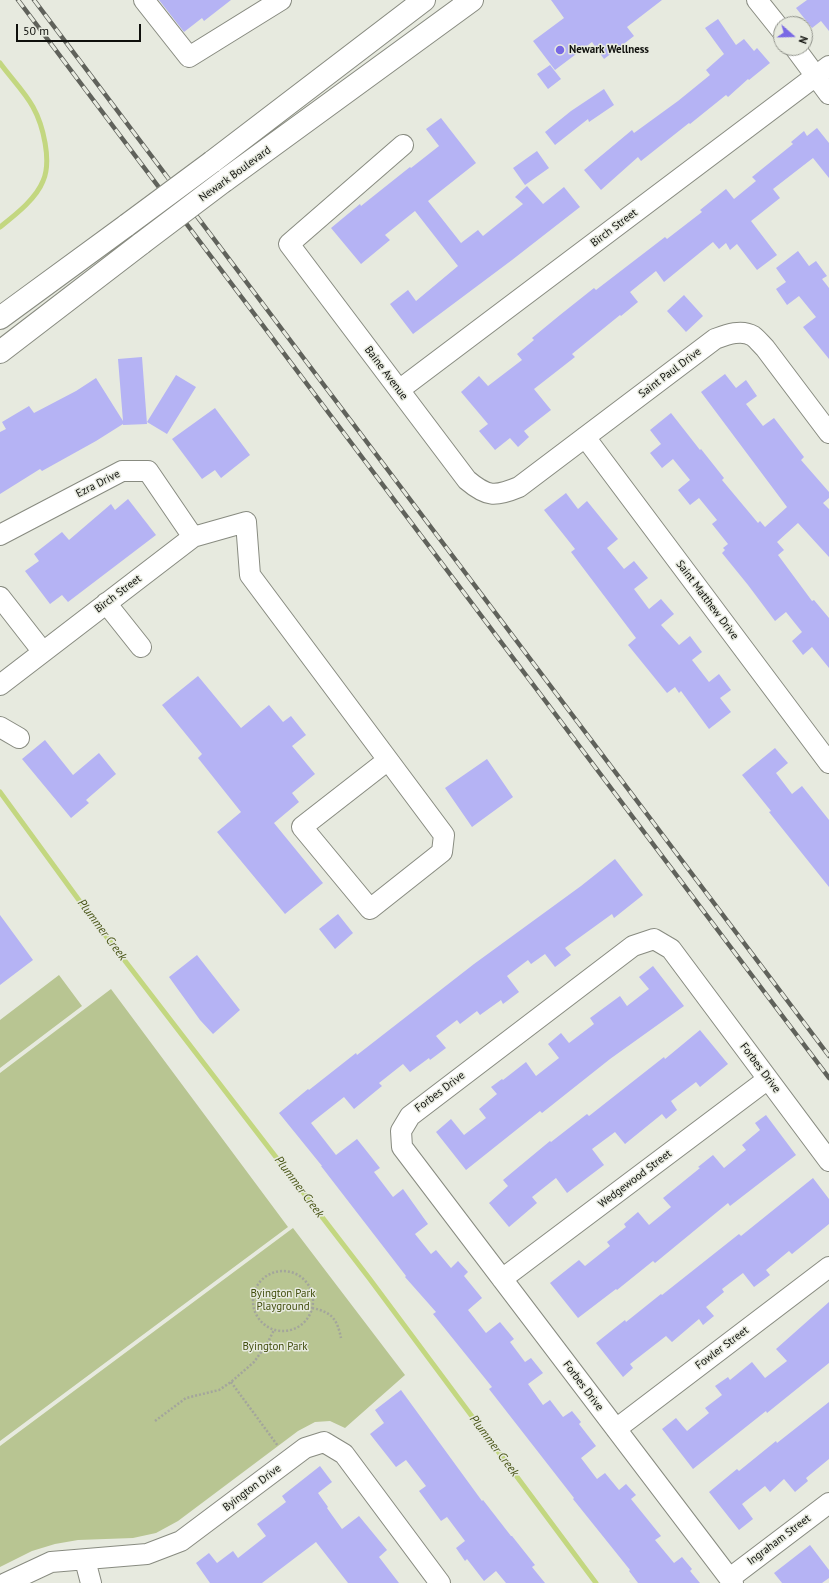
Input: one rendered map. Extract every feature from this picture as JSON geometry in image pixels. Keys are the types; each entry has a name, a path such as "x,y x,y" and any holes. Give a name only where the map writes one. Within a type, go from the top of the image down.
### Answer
{"main road":[{"name":"Newark Boulevard","path":"0,318 212,162 424,0"},
{"name":"Newark Boulevard","path":"0,352 224,181 472,0"}],"street":[{"path":"144,0 189,57 281,0"},
{"path":"758,0 773,20"},
{"path":"804,56 822,71 829,94"},
{"name":"Birch Street","path":"399,390 822,71"},
{"name":"Baine Avenue","path":"403,145 289,244 467,480 477,489 490,494"},
{"name":"Saint Paul Drive","path":"490,494 504,494 519,487 715,339 728,334 739,333 753,336 765,348 829,433"},
{"name":"Saint Matthew Drive","path":"585,437 829,763"},
{"name":"Ezra Drive","path":"0,535 122,471 148,471 193,537"},
{"name":"Birch Street","path":"0,685 193,537 246,522 250,575 388,760"},
{"path":"0,597 43,652"},
{"path":"106,603 141,646"},
{"path":"0,727 19,738"},
{"path":"388,760 444,834 442,852 370,910 302,827 388,760"},
{"name":"Forbes Drive","path":"731,1580 402,1147 400,1131 410,1116 633,946 654,940 671,949 829,1161"},
{"name":"Wedgewood Street","path":"502,1279 768,1079"},
{"name":"Fowler Street","path":"616,1428 829,1267"},
{"name":"Byington Drive","path":"6,1583 51,1562 147,1554 181,1541 305,1448 324,1442 344,1454 440,1583"},
{"name":"Ingraham Street","path":"731,1580 829,1503"},
{"path":"85,1560 91,1583"}],"path":[{"path":"280,1270 292,1272 301,1276 308,1284 312,1294 312,1308 305,1321 297,1328 286,1331 274,1330 264,1325 257,1317 253,1307 253,1298 256,1288 262,1279 270,1273 280,1270"},
{"path":"312,1308 328,1313 335,1320 341,1338"},
{"path":"155,1421 186,1398 219,1390 231,1382 254,1362 267,1344 274,1330"},
{"path":"231,1382 289,1460"}],"green space":[{"path":"59,975 82,1006 0,1068 0,1020"},
{"path":"111,989 288,1227 0,1441 0,1073"},
{"name":"Byington Park","path":"293,1228 405,1375 345,1428 330,1421 315,1422 298,1431 178,1521 156,1533 133,1538 78,1540 55,1544 32,1551 0,1567 0,1446"}],"building":[{"path":"159,0 231,0 204,21 202,18 184,32"},
{"name":"Newark Wellness","path":"551,0 662,0 627,27 634,36 604,59 592,42 555,70 533,41 564,18"},
{"path":"807,0 829,0 829,31 821,21 813,27 813,16 802,16 796,8"},
{"path":"718,19 736,45 744,39 754,51 757,48 770,63 749,80 748,79 728,97 726,95 641,161 638,157 601,190 584,170 632,130 634,133 678,101 710,75 706,70 724,54 705,28"},
{"path":"550,65 561,79 548,89 537,74"},
{"path":"604,89 614,105 589,122 588,119 555,145 545,132 571,111"},
{"path":"441,118 476,163 428,201 461,243 478,230 483,236 523,204 515,197 527,186 543,204 564,187 580,207 413,334 390,304 408,290 416,301 458,266 415,211 385,235 390,240 361,264 331,228 360,204 361,206 439,146 426,129"},
{"path":"817,128 829,143 829,178 813,158 773,189 780,198 751,221 777,255 757,270 737,244 730,250 726,243 719,249 713,242 664,282 656,271 630,292 638,302 572,354 575,357 534,389 551,410 524,431 529,437 518,447 510,438 495,450 479,431 488,424 461,392 479,376 488,386 522,360 517,354 534,340 532,338 594,288 596,290 665,237 667,239 702,212 700,210 726,189 734,199 756,181 752,177 793,144 791,142 804,131 807,136"},
{"path":"537,151 549,168 525,185 513,168"},
{"path":"798,251 809,266 816,261 827,276 822,279 829,288 829,359 803,327 816,317 799,296 787,305 776,289 786,282 776,268"},
{"path":"684,295 703,316 686,332 667,311"},
{"path":"142,357 147,424 123,424 42,471 40,469 0,494 0,432 6,429 2,422 29,406 34,413 76,391 96,378 123,421 118,359"},
{"path":"725,374 736,388 746,380 757,396 746,404 763,426 774,418 804,457 801,460 829,492 829,498 823,503 829,509 829,557 798,523 777,542 784,550 778,555 812,601 814,600 829,618 829,668 812,647 803,655 792,641 802,632 786,612 775,621 722,553 725,550 723,548 728,544 712,524 717,520 699,498 690,505 678,490 690,480 673,459 662,468 650,453 661,444 650,430 671,413 724,478 722,480 758,523 760,521 765,527 787,507 701,392"},
{"path":"176,375 196,387 167,434 147,422"},
{"path":"215,408 250,455 221,478 215,470 202,479 172,439"},
{"path":"566,493 578,509 587,501 618,539 607,548 624,569 634,561 648,578 634,589 649,609 661,599 674,614 661,625 679,645 690,636 702,652 692,660 709,682 719,674 731,690 720,698 731,712 709,729 681,691 679,693 675,687 667,693 628,645 636,638 571,552 575,549 544,510"},
{"path":"128,499 156,535 68,602 62,595 50,604 25,571 39,561 34,554 62,532 69,540 111,504 115,510"},
{"path":"198,676 241,728 269,705 283,722 291,716 306,735 292,746 315,774 292,793 299,802 274,823 323,883 285,914 217,832 241,812 198,758 202,754 162,705"},
{"path":"45,740 73,775 99,753 116,774 86,800 89,803 71,818 22,759"},
{"path":"775,748 788,763 776,773 792,794 802,786 829,820 829,887 769,812 771,811 742,775"},
{"path":"487,759 513,797 472,827 445,788"},
{"path":"615,859 643,895 614,918 612,914 565,948 571,955 555,967 545,954 531,964 528,960 507,976 519,992 503,1004 501,1000 480,1015 477,1011 460,1024 457,1020 436,1036 446,1048 430,1060 429,1058 410,1072 403,1064 379,1083 382,1086 354,1109 344,1097 311,1123 336,1155 357,1139 380,1168 374,1172 393,1197 403,1189 428,1224 415,1234 431,1254 436,1250 451,1268 458,1261 468,1272 464,1276 482,1298 468,1310 486,1333 500,1322 514,1339 510,1342 525,1362 531,1358 543,1373 528,1384 543,1405 550,1400 563,1417 572,1411 581,1422 579,1424 596,1446 581,1458 597,1479 605,1473 619,1490 626,1484 636,1495 631,1499 661,1536 655,1540 674,1563 682,1557 692,1569 690,1571 700,1583 638,1583 629,1571 630,1570 573,1499 574,1498 489,1389 492,1387 433,1314 436,1312 405,1277 406,1276 322,1166 279,1113 308,1089 309,1090 356,1053 357,1055 474,964 581,886"},
{"path":"338,914 353,933 335,949 319,929"},
{"path":"0,915 33,960 0,985"},
{"path":"197,955 240,1010 213,1034 200,1020 169,977"},
{"path":"653,966 684,1006 610,1059 542,1113 540,1111 466,1170 436,1132 451,1119 464,1135 486,1118 479,1109 497,1094 491,1087 502,1079 503,1080 526,1062 536,1076 559,1058 548,1044 561,1033 569,1043 594,1024 590,1018 620,996 627,1006 649,989 639,977"},
{"path":"700,1030 728,1064 700,1087 696,1082 671,1101 677,1110 666,1119 662,1114 625,1144 615,1132 592,1149 604,1165 567,1193 556,1178 532,1197 537,1203 509,1227 489,1203 508,1186 503,1180 550,1141 551,1142 587,1114 589,1116 664,1057 665,1059"},
{"path":"766,1115 796,1155 730,1206 728,1203 655,1263 653,1261 617,1290 616,1289 578,1318 550,1283 579,1260 585,1266 610,1246 607,1242 626,1227 624,1224 638,1212 649,1225 671,1207 663,1198 700,1168 698,1167 713,1155 724,1168 746,1150 742,1145 760,1130 755,1123"},
{"path":"813,1178 829,1199 829,1224 792,1254 789,1251 766,1270 770,1275 754,1287 743,1273 722,1289 724,1292 706,1307 714,1316 703,1325 699,1319 672,1342 666,1336 630,1364 633,1368 623,1377 596,1343 625,1320 626,1322 661,1294 662,1295 739,1234 741,1236"},
{"path":"829,1302 829,1363 767,1413 766,1411 693,1469 662,1429 676,1418 687,1431 709,1413 705,1408 722,1395 715,1386 728,1377 730,1380 752,1362 765,1378 787,1361 776,1349"},
{"path":"401,1390 482,1501 483,1500 535,1565 532,1567 545,1583 506,1583 496,1571 484,1581 467,1559 465,1561 456,1548 465,1541 447,1517 441,1521 419,1491 426,1486 406,1460 396,1467 370,1434 384,1423 375,1410"},
{"path":"829,1402 829,1459 806,1478 808,1481 795,1492 784,1479 770,1492 765,1486 742,1504 753,1519 739,1530 709,1492 737,1469 739,1471 776,1441 777,1443"},
{"path":"320,1466 332,1482 318,1493 328,1507 327,1508 342,1529 359,1516 387,1550 379,1557 399,1583 348,1583 316,1542 262,1583 210,1583 196,1563 209,1553 217,1563 233,1551 238,1558 266,1536 257,1524 286,1502 282,1496"},
{"path":"810,1545 829,1570 829,1578 822,1583 782,1583 774,1573"}],"waterway":[{"name":"Plummer Creek","path":"0,63 26,96 37,115 43,133 47,164 46,173 40,188 24,206 0,227"},
{"name":"Plummer Creek","path":"0,792 92,918 369,1278 596,1583"}],"railway":[{"path":"18,0 829,1078"},
{"path":"34,0 829,1056"}],"place":[{"name":"Newark Wellness","path":"560,50"}],"park label":[{"name":"Byington Park Playground","path":"283,1300"}]}
